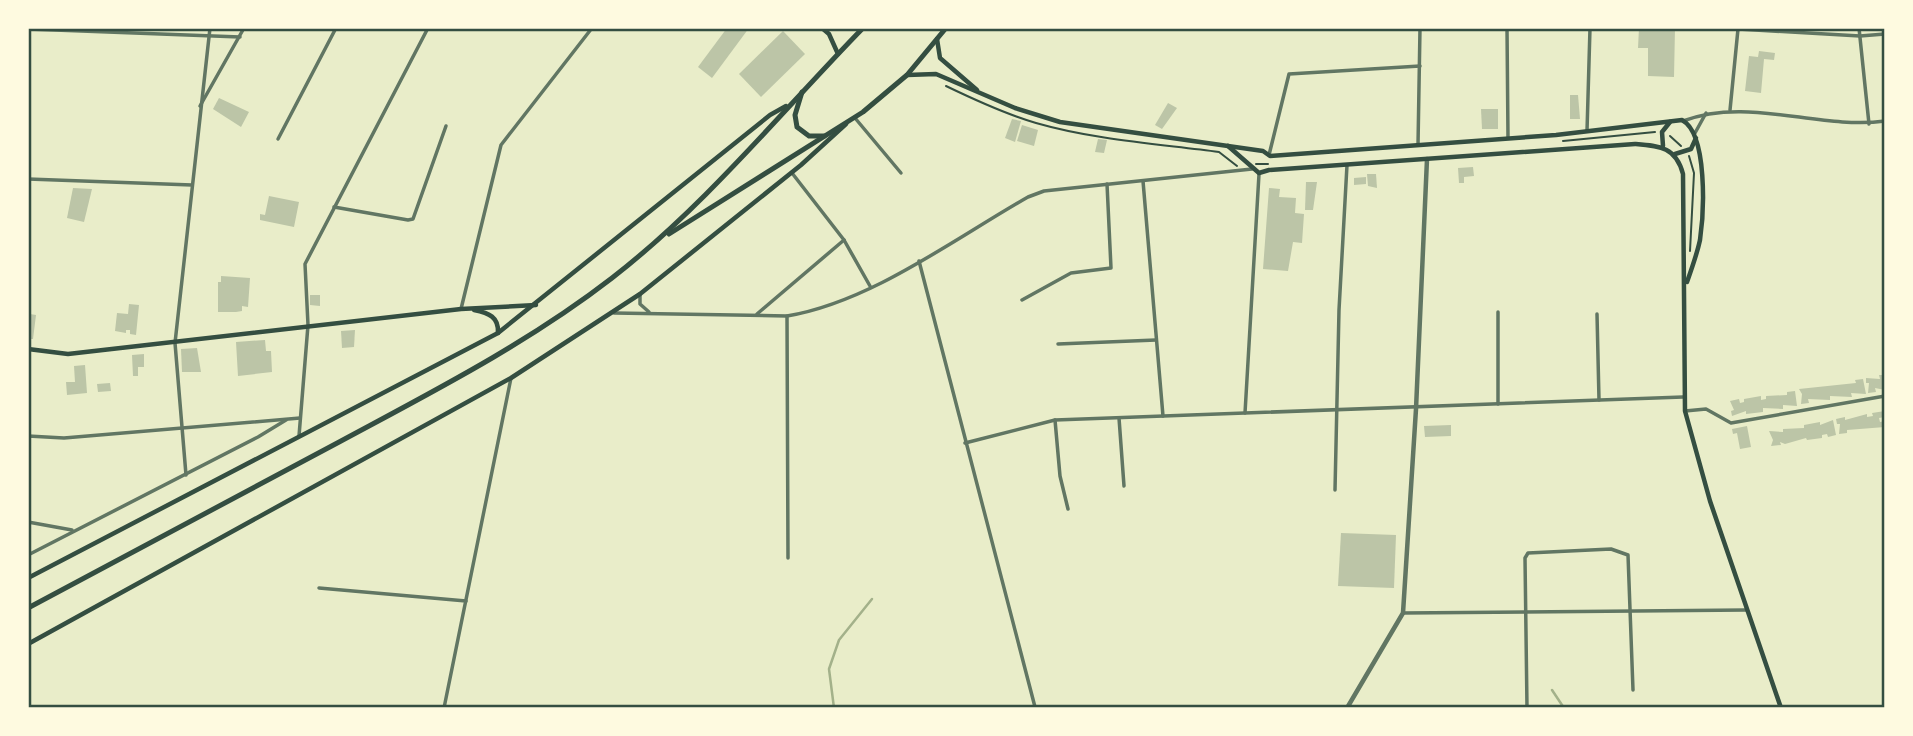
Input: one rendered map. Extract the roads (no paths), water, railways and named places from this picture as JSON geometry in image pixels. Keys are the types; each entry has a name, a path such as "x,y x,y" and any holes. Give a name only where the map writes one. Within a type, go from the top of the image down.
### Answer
{"highway":[{"path":"28,608 493,359 610,280 658,241 737,163 786,106 863,28"},
{"path":"658,241 847,123 906,75 946,28"},
{"path":"803,90 795,115 797,127 809,136 827,136"}],"main road":[{"path":"824,28 838,54"},
{"path":"937,38 938,52 945,64 980,93"},
{"path":"906,75 936,74 1015,108 1060,122 1228,146 1270,156 1587,132 1684,121 1695,133 1701,164 1701,231 1686,287"},
{"path":"28,578 498,334 752,130 786,106"},
{"path":"1663,146 1662,132 1676,120"},
{"path":"28,644 511,378 640,294 792,173 847,123"},
{"path":"1675,154 1687,153 1694,144 1695,133"},
{"path":"1228,146 1259,173 1270,167 1348,165 1625,145 1663,146 1675,154 1683,174 1685,411 1746,610 1781,708"},
{"path":"1251,166 1251,156 1258,151"},
{"path":"1270,156 1270,167"},
{"path":"28,349 68,354 461,309 537,305"},
{"path":"470,309 493,316 498,323 498,334"}],"street":[{"path":"186,475 175,343 210,28"},
{"path":"199,108 244,28"},
{"path":"278,139 336,28"},
{"path":"299,439 308,325 305,264 428,28"},
{"path":"461,309 498,153 592,28"},
{"path":"1418,145 1420,28"},
{"path":"1507,28 1508,138"},
{"path":"1587,132 1590,28"},
{"path":"1859,28 1868,124"},
{"path":"28,29 240,37"},
{"path":"1730,110 1738,29 1860,36 1885,34"},
{"path":"1270,156 1289,74 1420,66"},
{"path":"1684,121 1707,112 1730,110 1852,124 1885,121"},
{"path":"1695,133 1707,112"},
{"path":"854,117 901,173"},
{"path":"334,207 413,219 446,126"},
{"path":"1347,708 1403,613 1427,159"},
{"path":"1335,489 1336,409 1348,165"},
{"path":"612,313 787,316 823,308 870,287 1028,197 1044,191 1251,166"},
{"path":"792,173 844,240 870,287"},
{"path":"1245,413 1259,173"},
{"path":"28,179 192,185"},
{"path":"1143,180 1163,416"},
{"path":"1022,300 1071,273 1109,270 1113,264 1107,184"},
{"path":"755,316 844,240"},
{"path":"919,261 1035,707"},
{"path":"640,294 642,307 651,313"},
{"path":"1498,313 1498,404"},
{"path":"1597,314 1599,400"},
{"path":"787,316 788,558"},
{"path":"1058,344 1156,340"},
{"path":"444,708 511,378"},
{"path":"1685,411 1706,408 1731,423 1885,396"},
{"path":"965,443 1055,420 1684,397"},
{"path":"28,436 64,438 300,418"},
{"path":"1119,418 1124,486"},
{"path":"28,555 186,475 286,420"},
{"path":"1055,420 1060,476 1068,509"},
{"path":"28,522 74,530"},
{"path":"1527,708 1524,613 1525,558 1528,552 1611,549 1628,555 1633,690"},
{"path":"318,588 466,601"},
{"path":"1403,613 1746,610"}],"waterway":[{"path":"834,708 829,669 839,640 872,599"},
{"path":"1552,690 1564,708"}]}
